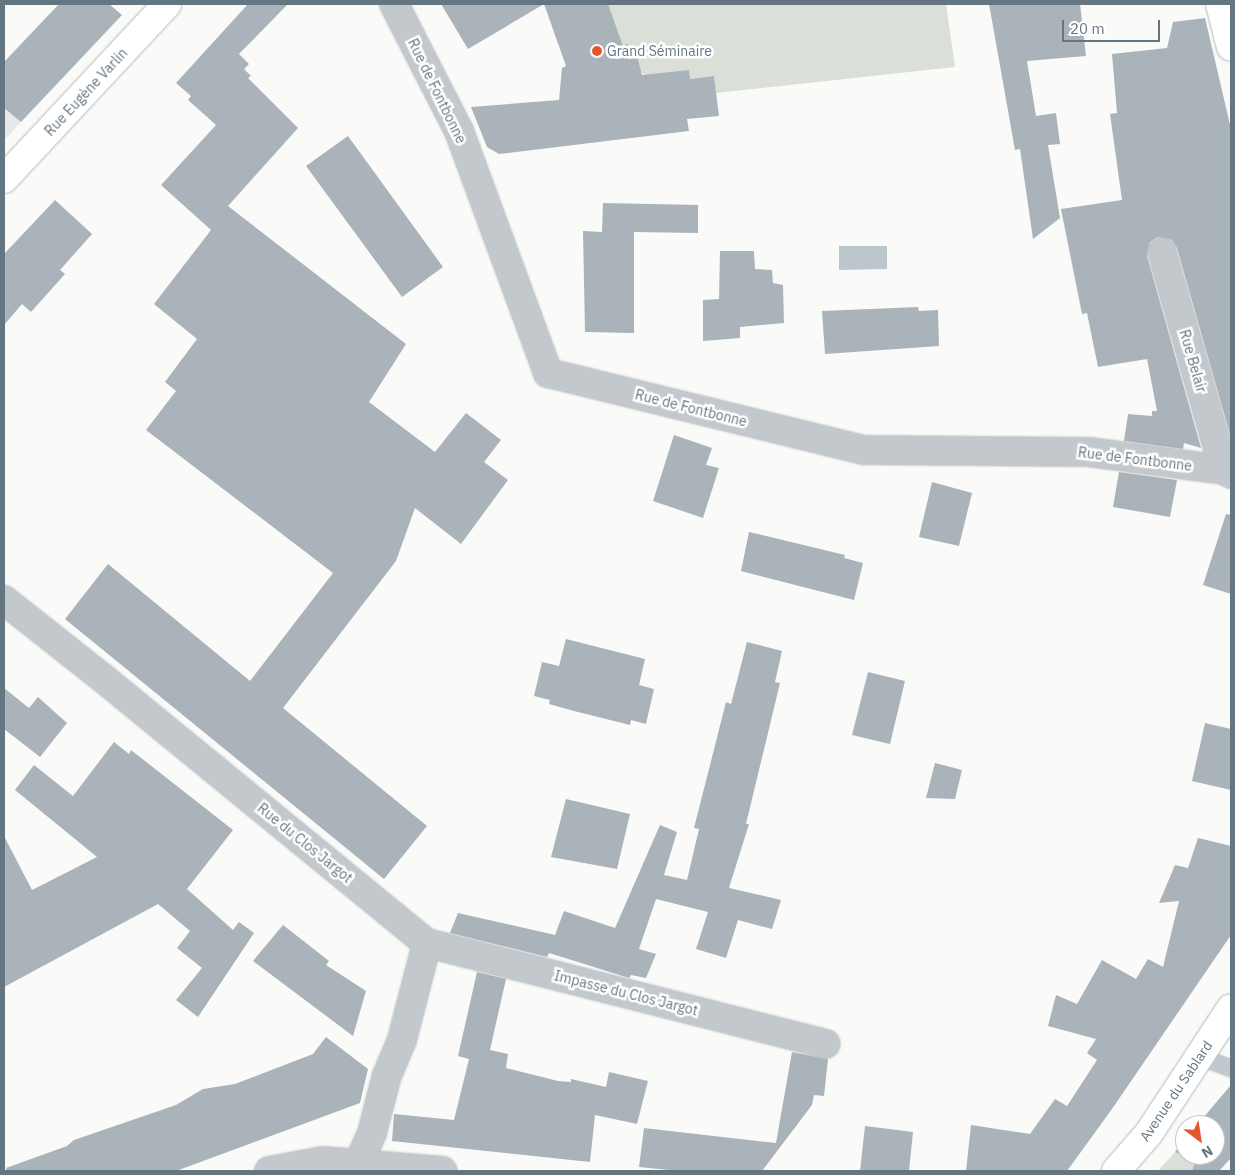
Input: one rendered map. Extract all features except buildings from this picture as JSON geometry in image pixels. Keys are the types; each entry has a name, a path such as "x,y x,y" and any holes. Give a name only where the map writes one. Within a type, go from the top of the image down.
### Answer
{"street":[{"name":"Rue Eugène Varlin","path":"4,179 167,4"},
{"name":"Rue de Fontbonne","path":"394,4 459,130 548,373 863,450 1089,452 1227,472"},
{"path":"1220,4 1231,48"},
{"name":"Rue Belair","path":"1162,252 1227,472"},
{"name":"Rue du Clos Jargot","path":"4,600 104,679 427,943"},
{"path":"358,1166 372,1133 387,1075 402,1040 427,943"},
{"name":"Impasse du Clos Jargot","path":"427,943 825,1044"},
{"name":"Avenue du Sablard","path":"1116,1171 1149,1133 1231,1008"},
{"path":"269,1171 323,1161 358,1166 442,1171"}],"lane":[{"path":"1200,1057 1231,1068"}],"shaded area":[{"path":"602,4 946,4 955,67 716,93 714,76 690,79 689,70 645,75 631,65 624,46 618,48 619,34"},
{"path":"4,108 21,122 4,141"},
{"path":"839,246 887,246 887,269 839,270"},
{"path":"1175,1152 1175,1165 1195,1165 1194,1171 1158,1171"}],"place":[{"name":"Grand Séminaire","path":"597,51"}]}
